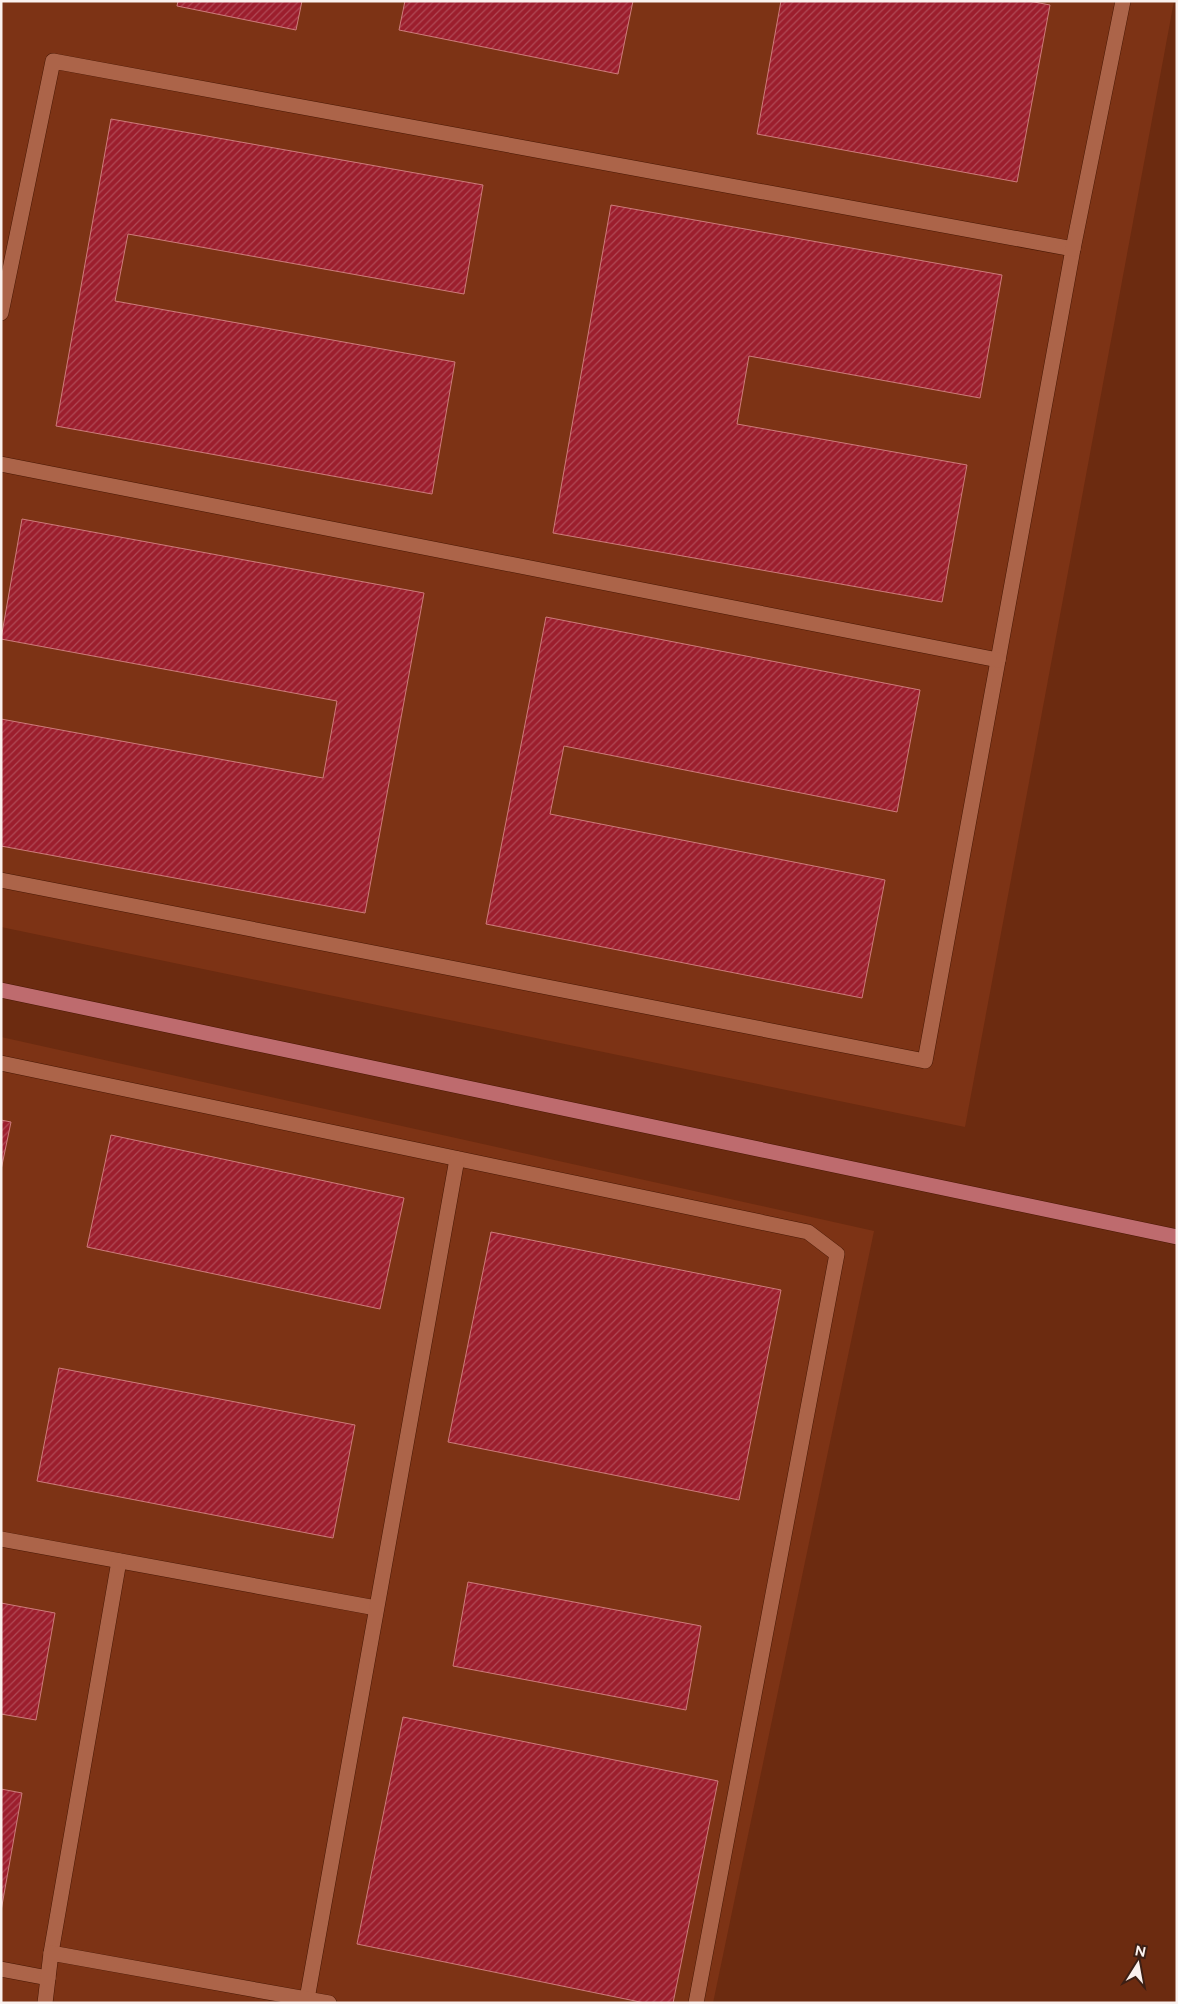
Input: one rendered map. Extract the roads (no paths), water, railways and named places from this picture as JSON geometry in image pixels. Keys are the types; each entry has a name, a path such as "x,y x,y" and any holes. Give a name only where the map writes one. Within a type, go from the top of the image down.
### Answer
{"street":[{"path":"1,880 925,1061 1073,249 1123,1"},
{"path":"1,313 53,61 1073,249"},
{"path":"1,464 998,660"},
{"path":"1,990 1177,1237"},
{"path":"1,1063 808,1232 837,1254 696,2003"},
{"path":"307,1999 457,1159"},
{"path":"1,1539 376,1608"},
{"path":"45,2003 51,1953 118,1561"},
{"path":"51,1953 328,2003"},
{"path":"1,1970 48,1978"}]}
